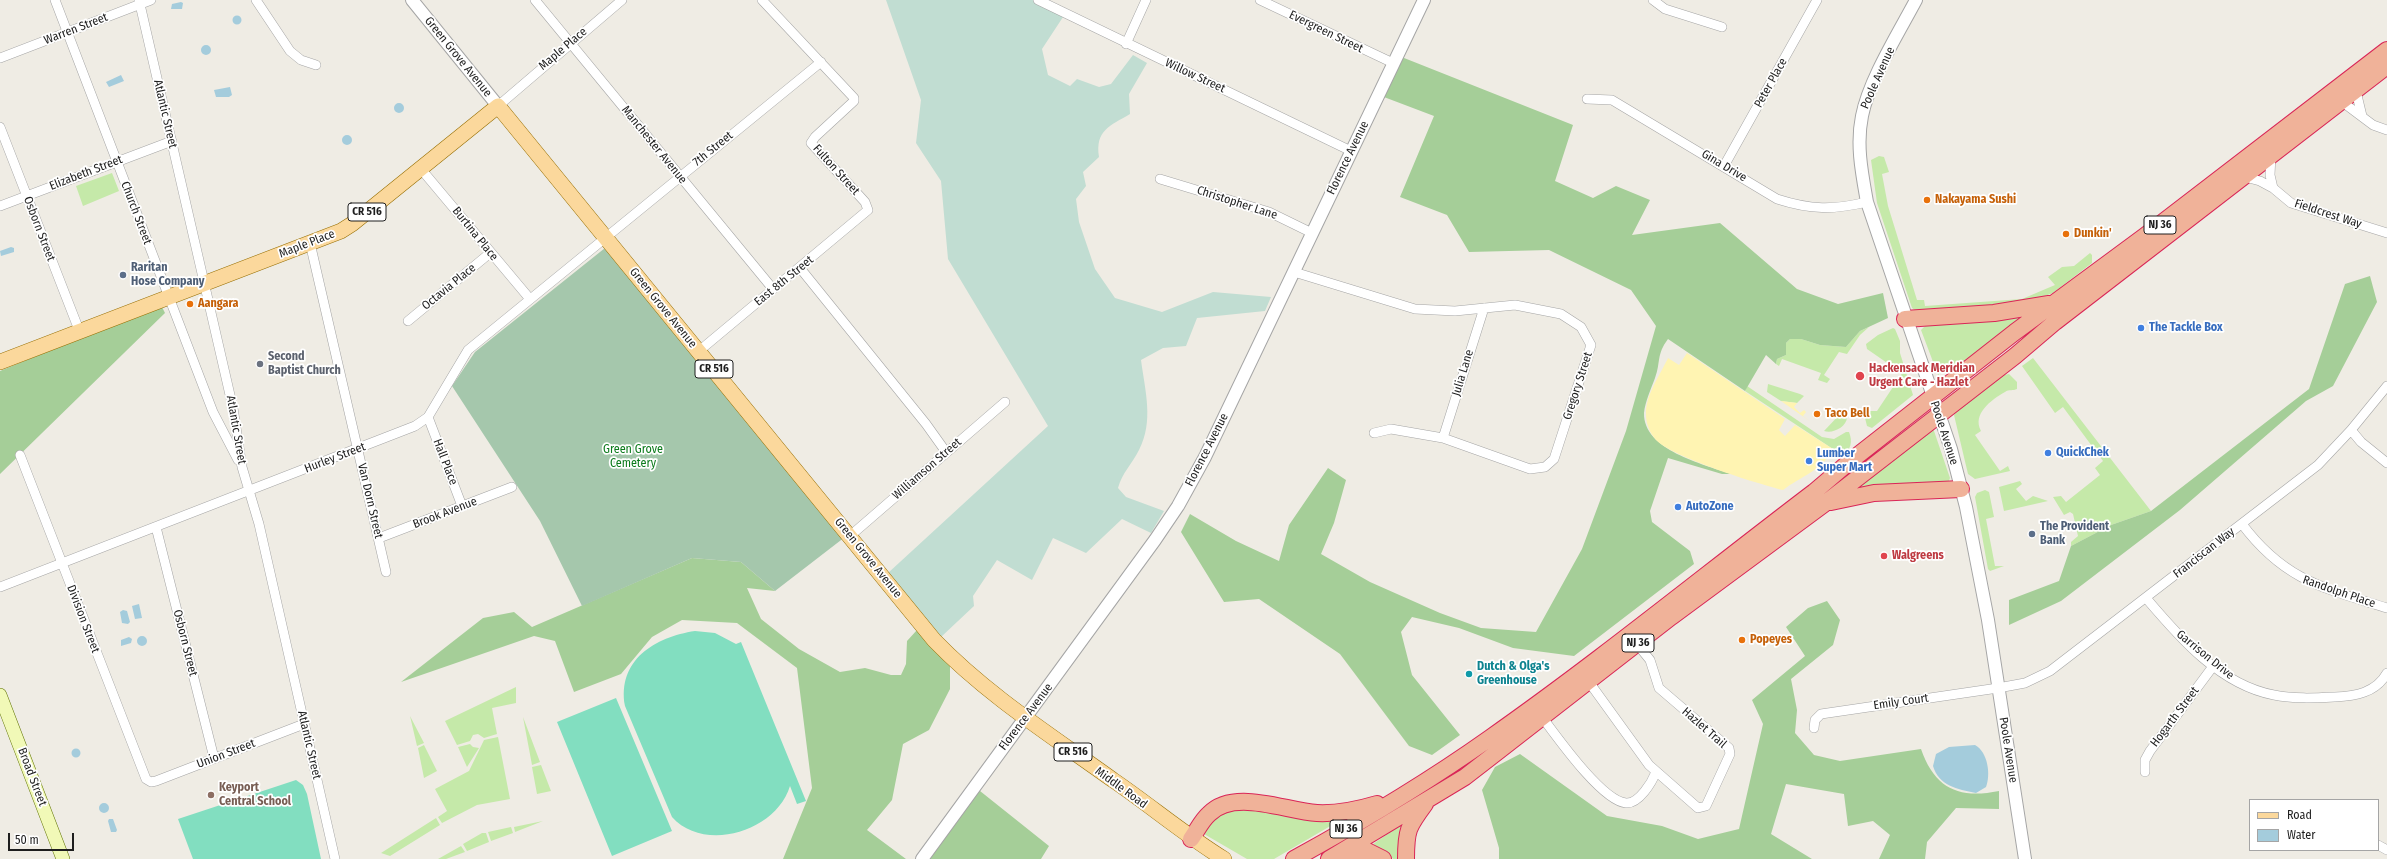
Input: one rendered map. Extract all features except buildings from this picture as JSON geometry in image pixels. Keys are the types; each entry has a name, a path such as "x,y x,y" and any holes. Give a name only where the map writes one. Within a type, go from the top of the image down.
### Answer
{"highway":[{"name":"NJ 36","path":"1294,859 1398,799 1490,738 1564,684 1807,497 1932,397 2387,50"},
{"name":"NJ 36","path":"1332,857 1465,776 1939,416 2055,322 2387,66"},
{"path":"1905,319 2022,310 2057,302"},
{"path":"1824,504 1874,493 1961,489"},
{"path":"1406,859 1406,835 1409,825 1430,797"},
{"path":"1192,839 1209,813 1230,802 1246,802 1317,813 1349,812 1398,799"},
{"path":"1332,857 1367,851 1384,859"}],"main road":[{"name":"Maple Place","path":"0,362 79,330 310,243 352,224 498,106"},
{"name":"Green Grove Avenue","path":"498,106 930,634"},
{"name":"Middle Road","path":"930,634 971,676 1192,839 1224,859"},
{"name":"Broad Street","path":"0,695 63,859"}],"street":[{"name":"Church Street","path":"54,0 213,412 242,467"},
{"name":"Warren Street","path":"0,58 140,2 151,0"},
{"path":"256,0 290,51 301,60 316,65"},
{"name":"Green Grove Avenue","path":"412,0 498,106"},
{"name":"Manchester Avenue","path":"535,0 774,289"},
{"name":"Maple Place","path":"498,106 622,0"},
{"name":"Fulton Street","path":"762,0 857,98 815,137 811,143 865,202 868,210"},
{"name":"Willow Street","path":"1038,0 1126,44 1351,151"},
{"path":"1126,44 1146,0"},
{"name":"Evergreen Street","path":"1260,0 1393,63"},
{"name":"Florence Avenue","path":"922,859 1026,718 1178,506 1205,457 1424,0"},
{"path":"1652,0 1665,9 1722,27"},
{"name":"Peter Place","path":"1724,166 1817,0"},
{"name":"Poole Avenue","path":"1915,0 1872,86 1862,117 1860,152 1867,202 1905,319 1951,449 1973,536 1988,620 2024,859"},
{"name":"Atlantic Street","path":"140,2 233,408 242,467 259,524 335,859"},
{"name":"7th Street","path":"606,237 821,62"},
{"path":"2356,91 2362,116"},
{"name":"Gina Drive","path":"1587,99 1612,100 1777,199 1797,206 1839,208 1867,202"},
{"path":"2342,101 2373,125 2387,130"},
{"name":"Osborn Street","path":"0,127 79,330"},
{"name":"Elizabeth Street","path":"0,206 172,141"},
{"path":"2271,155 2270,175 2273,188"},
{"name":"Burtina Place","path":"421,169 530,299"},
{"name":"Fieldcrest Way","path":"2245,177 2260,181 2273,188 2291,203 2387,233"},
{"name":"Christopher Lane","path":"1160,180 1269,212 1312,233"},
{"name":"East 8th Street","path":"699,351 868,210"},
{"name":"Hurley Street","path":"0,587 415,426 428,417 468,350 606,237"},
{"name":"Van Dorn Street","path":"310,243 386,572"},
{"name":"Octavia Place","path":"408,320 490,253"},
{"path":"800,268 926,424 946,452"},
{"name":"Gregory Street","path":"1294,272 1415,309 1455,312 1515,305 1561,314 1582,326 1591,345 1554,458 1545,467 1530,469 1443,438 1391,429 1374,433"},
{"name":"Julia Lane","path":"1443,438 1484,308"},
{"name":"Franciscan Way","path":"1998,688 2025,683 2050,671 2242,524 2318,464 2351,430 2387,386"},
{"name":"Williamson Street","path":"850,536 1005,402"},
{"name":"Hall Place","path":"428,417 462,506"},
{"path":"2351,430 2361,442 2387,463"},
{"name":"Division Street","path":"20,455 144,776 148,781"},
{"name":"Brook Avenue","path":"379,538 512,487"},
{"name":"Randolph Place","path":"2242,524 2263,550 2300,578 2321,587 2387,608"},
{"name":"Osborn Street","path":"156,527 214,758"},
{"name":"Garrison Drive","path":"2146,598 2180,638 2214,665 2255,690 2273,695 2302,698 2362,694 2378,684 2387,673"},
{"name":"Hazlet Trail","path":"1589,682 1629,740 1656,772 1698,808 1706,806 1730,752 1729,748 1659,688 1650,660 1637,644"},
{"name":"Hogarth Street","path":"2144,772 2145,760 2150,751 2214,665"},
{"name":"Emily Court","path":"1814,728 1815,720 1821,714 1998,688"},
{"path":"1542,717 1585,770 1613,799 1625,803 1632,802 1652,784 1656,772"},
{"name":"Union Street","path":"148,781 156,781 304,724"}],"green space":[{"path":"886,0 1036,0 1065,14 1042,49 1048,75 1070,86 1077,79 1099,87 1111,84 1133,55 1147,63 1129,94 1130,114 1110,126 1102,135 1098,148 1099,157 1083,172 1086,186 1076,199 1079,222 1095,269 1115,298 1162,312 1213,292 1271,297 1265,311 1197,318 1186,346 1163,348 1141,360 1147,406 1146,428 1144,439 1139,450 1122,478 1118,488 1126,497 1164,511 1151,533 1122,519 1086,553 1053,538 1032,580 997,560 973,596 974,606 941,637 888,573 1048,426 948,259 941,181 916,143 921,100"},
{"path":"1394,54 1573,125 1555,181 1593,198 1616,186 1650,200 1632,235 1720,223 1797,289 1838,304 1883,293 1888,318 1860,331 1846,347 1820,345 1801,339 1790,339 1786,343 1786,355 1777,359 1776,364 1766,355 1745,391 1668,339 1660,354 1657,372 1648,396 1644,413 1646,426 1653,437 1677,454 1731,474 1722,474 1668,458 1650,511 1652,522 1690,551 1694,564 1574,656 1513,648 1459,628 1412,617 1401,632 1412,675 1460,735 1432,755 1409,746 1340,654 1259,599 1224,602 1181,532 1190,514 1236,541 1279,561 1289,525 1328,468 1346,480 1334,523 1321,554 1370,582 1440,613 1481,628 1536,632 1582,549 1626,431 1656,326 1631,290 1549,250 1469,252 1447,215 1400,197 1434,116 1376,94"},
{"path":"1879,156 1884,157 1889,172 1882,174 1888,206 1917,300 1924,300 1925,306 2022,299 2055,285 2048,277 2062,267 2074,266 2090,253 2092,255 2092,263 2053,293 2024,304 1916,311 1912,308 1877,203 1871,160"},
{"path":"112,173 119,191 83,206 76,186"},
{"name":"Green Grove Cemetery","path":"605,248 845,537 775,591 741,562 692,558 582,606 540,521 452,386 475,352"},
{"path":"2370,276 2377,302 2333,386 2306,401 2180,510 2061,601 2009,625 2009,600 2059,581 2071,546 2111,525 2151,511 2309,389 2345,284"},
{"path":"161,305 165,313 0,474 0,371"},
{"path":"2022,316 1950,373 1947,369 1938,375 1921,330 1928,323"},
{"path":"1869,327 1860,335 1847,354 1839,352 1824,375 1830,379 1827,383 1818,380 1821,373 1782,359 1779,366 1776,364 1777,359 1786,355 1786,343 1790,339 1801,339 1820,345 1846,347 1860,331"},
{"path":"1893,328 1895,329 1900,341 1900,353 1913,395 1872,428 1867,426 1865,418 1870,411 1877,411 1903,372 1894,371 1893,367 1867,349 1866,344 1878,335"},
{"path":"2033,358 2151,511 2111,525 2071,546 2071,542 2078,536 2073,514 2070,512 2064,515 2053,497 2061,496 2066,502 2100,475 2095,468 2103,461 2063,407 2055,413 2022,366"},
{"path":"2009,374 2017,382 2017,389 2006,391 1984,408 1979,419 1981,431 1975,435 2000,471 2008,466 2010,471 1975,479 1968,474 1954,415 1958,409 2004,375"},
{"path":"1768,384 1804,396 1797,403 1781,401 1767,392"},
{"path":"1747,386 1822,437 1834,439 1846,432 1849,432 1851,442 1849,448 1842,455 1745,391"},
{"path":"1842,412 1847,418 1842,427 1831,432 1824,431"},
{"path":"1933,428 1950,478 1948,483 1856,489"},
{"path":"2020,481 2022,484 2016,489 2026,501 2033,496 2048,501 2004,511 1999,487"},
{"path":"1985,490 1989,492 1994,517 1986,519 1995,566 2004,566 1990,571 1988,569 1975,497 1977,493"},
{"path":"692,558 741,562 775,591 747,588 761,619 799,649 840,672 865,668 891,675 901,675 906,664 907,641 917,630 950,664 950,689 929,730 903,744 892,800 867,830 906,859 783,859 812,788 797,668 737,623 682,620 652,637 621,674 574,692 555,641 534,636 401,682 483,618 514,612 532,627"},
{"path":"1827,601 1840,620 1833,645 1791,679 1797,710 1795,733 1814,755 1840,761 1921,749 1933,774 1950,788 1960,792 1972,793 1999,791 1999,809 1956,808 1927,842 1925,859 1879,859 1890,835 1873,821 1848,826 1844,794 1786,784 1771,834 1812,859 1499,859 1499,848 1482,790 1495,767 1520,754 1607,816 1662,826 1698,839 1739,829 1763,724 1752,700 1805,656 1786,627 1808,608"},
{"path":"695,631 715,633 736,644 741,642 806,801 797,804 790,786 782,802 770,815 755,826 738,832 720,835 702,834 686,828 672,817 625,706 624,690 627,676 633,664 642,654 653,645 666,639"},
{"path":"516,687 516,703 492,708 497,734 484,738 478,734 473,735 470,741 457,745 445,721"},
{"path":"616,698 672,831 612,856 557,722"},
{"path":"410,716 424,743 417,746"},
{"path":"523,717 540,762 532,765"},
{"path":"498,737 510,799 477,805 442,823 438,817 447,811 435,789 469,771 484,740"},
{"path":"470,744 473,747 479,748 467,767 458,747"},
{"path":"424,745 437,771 424,778 418,748"},
{"path":"541,765 551,791 537,794 532,767"},
{"path":"296,780 303,785 307,794 321,859 193,859 178,819"},
{"path":"975,787 1049,846 1041,859 922,859"},
{"path":"1230,806 1344,818 1274,859 1247,859 1204,834 1205,825"},
{"path":"436,818 440,825 390,856 381,853"},
{"path":"543,821 515,832 514,827"},
{"path":"1405,822 1401,859 1393,859 1388,853 1373,844"},
{"path":"511,827 513,833 491,841 488,832"},
{"path":"482,833 486,833 489,842 467,851 463,844"},
{"path":"461,846 465,852 446,859 438,859"}],"sand":[{"path":"1687,353 1785,419 1779,430 1785,436 1795,425 1833,449 1829,456 1817,468 1783,490 1716,469 1665,447 1656,440 1649,428 1646,408 1650,393 1668,358 1679,365"},
{"path":"1781,401 1797,403 1794,407 1800,413 1804,410 1806,412 1803,416 1811,422"}],"water":[{"path":"183,3 182,9 171,9 172,4"},
{"path":"237,15 242,20 237,25 232,20"},
{"path":"206,45 211,50 206,55 201,50"},
{"path":"121,75 124,81 109,87 106,82"},
{"path":"230,87 232,95 229,97 216,97 214,90"},
{"path":"397,103 401,103 404,108 401,113 397,113 394,110 394,106"},
{"path":"347,135 352,140 347,145 342,140"},
{"path":"11,247 14,248 14,252 1,256 0,251"},
{"path":"139,604 142,618 135,619 132,606"},
{"path":"123,610 127,611 130,622 128,624 122,623 120,612"},
{"path":"140,636 144,636 146,637 146,645 140,646 137,643 137,639"},
{"path":"129,637 132,639 131,643 121,646 121,640"},
{"path":"1975,745 1986,758 1988,776 1986,787 1976,793 1950,786 1944,782 1936,773 1933,766 1936,754 1949,747"},
{"path":"76,748 81,753 76,758 71,753"},
{"path":"104,803 109,808 104,813 99,808"},
{"path":"109,819 113,819 117,830 116,832 111,832 108,821"}],"place":[{"name":"Nakayama Sushi","path":"1927,200"},
{"name":"Dunkin'","path":"2066,234"},
{"name":"Raritan Hose Company","path":"123,275"},
{"name":"Aangara","path":"190,304"},
{"name":"The Tackle Box","path":"2141,328"},
{"name":"Second Baptist Church","path":"260,364"},
{"name":"Hackensack Meridian Urgent Care - Hazlet","path":"1860,376"},
{"name":"Taco Bell","path":"1817,414"},
{"name":"QuickChek","path":"2048,453"},
{"name":"Lumber Super Mart","path":"1809,461"},
{"name":"AutoZone","path":"1678,507"},
{"name":"The Provident Bank","path":"2032,534"},
{"name":"Walgreens","path":"1884,556"},
{"name":"Popeyes","path":"1742,640"},
{"name":"Dutch & Olga's Greenhouse","path":"1469,674"},
{"name":"Keyport Central School","path":"211,795"}]}
